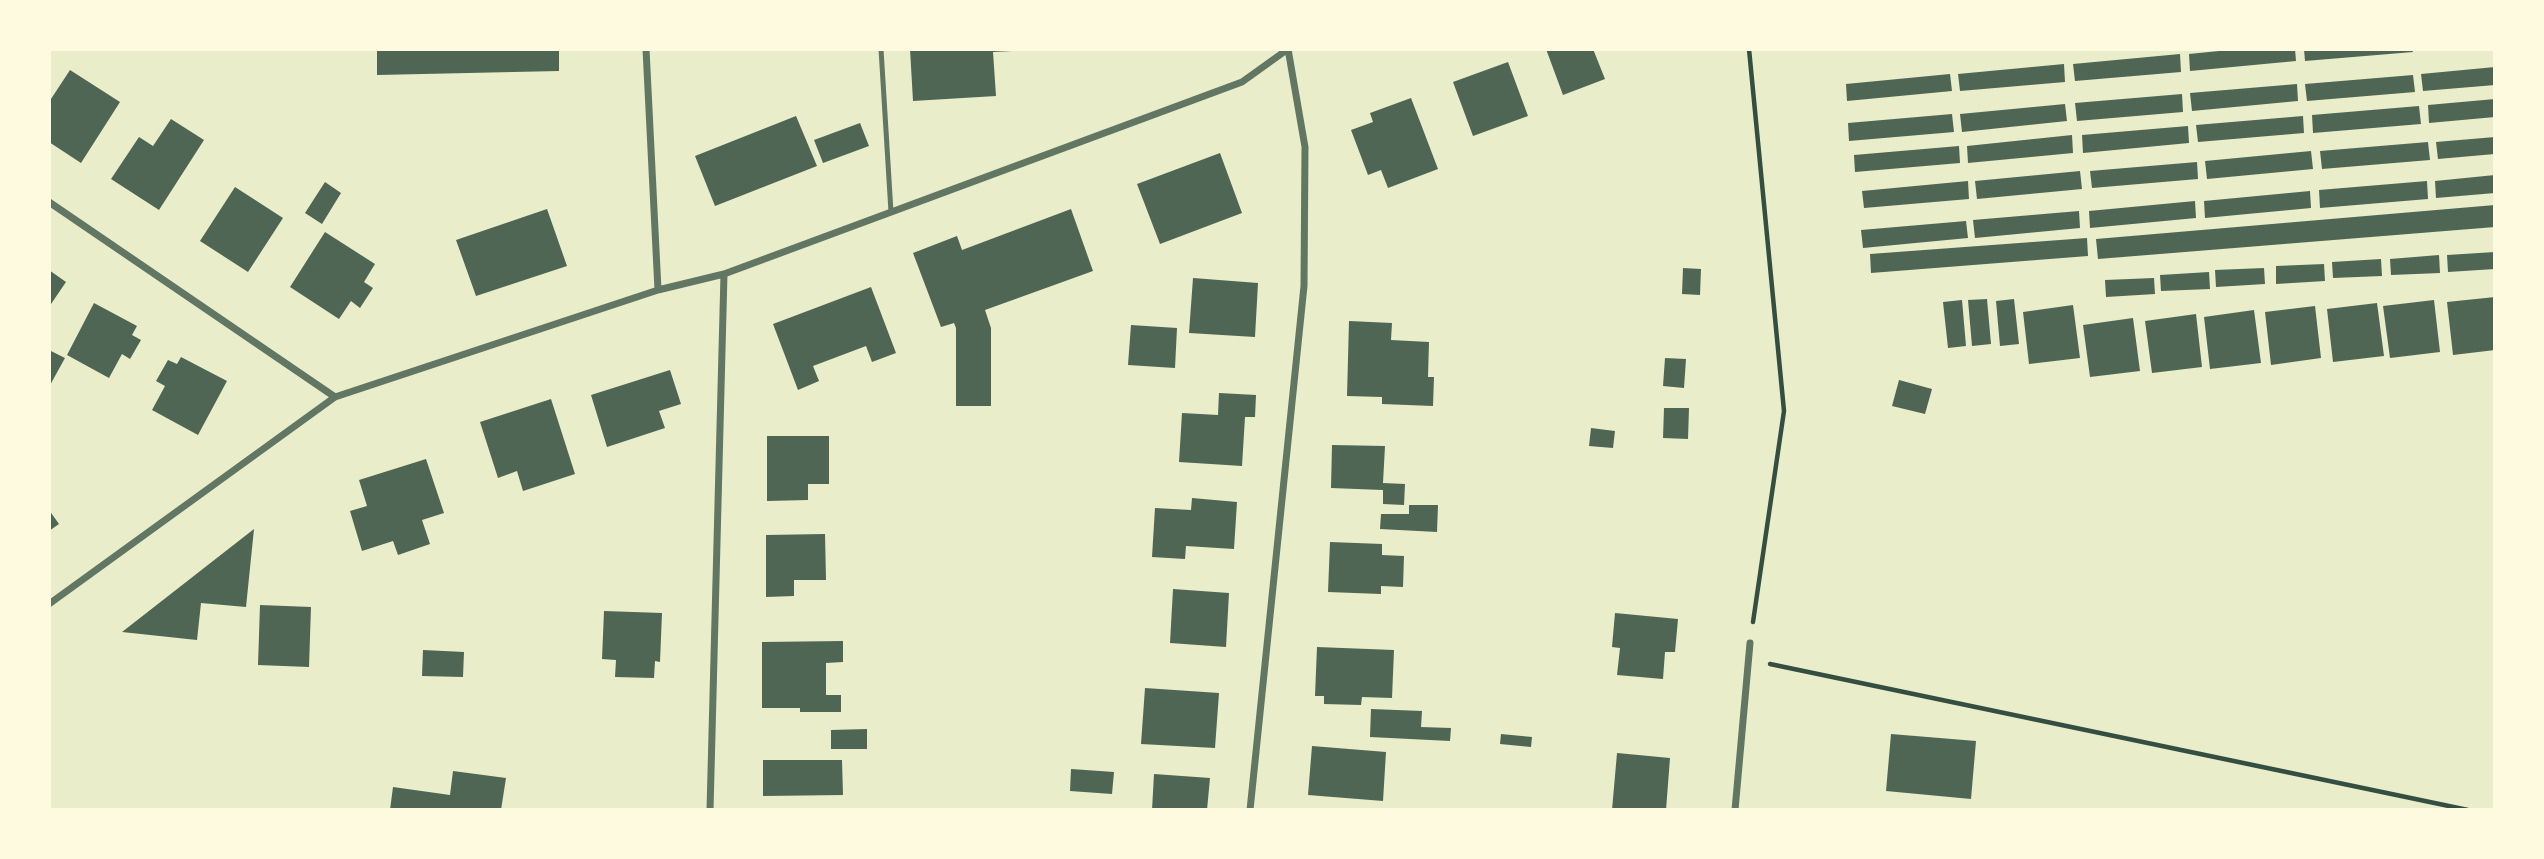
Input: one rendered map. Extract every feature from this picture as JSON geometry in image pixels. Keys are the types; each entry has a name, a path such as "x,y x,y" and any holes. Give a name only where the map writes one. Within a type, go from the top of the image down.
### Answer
{"street":[{"path":"646,49 658,290"},
{"path":"49,604 335,397 658,290 724,274 1242,82 1288,49 1305,148 1304,286 1250,810"},
{"path":"49,202 335,397"},
{"path":"710,810 724,274"},
{"path":"1735,810 1750,643"}],"lane":[{"path":"881,49 891,212"}],"path":[{"path":"1749,49 1784,411 1750,643"},
{"path":"1748,659 2468,810"}],"building":[{"path":"377,49 559,49 559,71 377,75"},
{"path":"910,49 1012,51 993,52 996,96 913,101"},
{"path":"1546,49 1593,49 1605,79 1563,95"},
{"path":"2239,49 2295,49 2296,61 2190,71 2189,54"},
{"path":"2304,49 2412,49 2413,52 2305,61"},
{"path":"2180,54 2181,72 2075,81 2073,64"},
{"path":"1508,62 1528,116 1473,136 1453,82"},
{"path":"2064,64 2065,82 1960,91 1958,74"},
{"path":"2495,67 2495,85 2423,91 2421,74"},
{"path":"70,70 120,102 81,163 49,142 49,102"},
{"path":"1950,74 1952,91 1847,101 1846,84"},
{"path":"2413,75 2415,92 2307,101 2305,84"},
{"path":"2297,84 2298,101 2192,111 2190,93"},
{"path":"2182,94 2183,112 2077,121 2075,103"},
{"path":"1411,98 1438,169 1388,188 1381,170 1368,175 1351,130 1373,122 1370,113"},
{"path":"2495,99 2495,117 2429,123 2428,105"},
{"path":"2065,104 2067,121 1962,132 1960,114"},
{"path":"2419,106 2421,124 2313,133 2312,115"},
{"path":"1952,114 1954,132 1849,141 1848,123"},
{"path":"796,116 817,166 715,206 695,156"},
{"path":"2303,116 2304,133 2198,142 2196,125"},
{"path":"171,119 204,140 159,210 111,179 139,137 153,146"},
{"path":"860,123 869,146 823,163 814,140"},
{"path":"2188,126 2189,143 2083,153 2082,135"},
{"path":"2072,135 2073,153 1968,163 1967,146"},
{"path":"2495,137 2495,154 2438,159 2436,142"},
{"path":"2428,142 2430,160 2322,169 2320,151"},
{"path":"1959,146 1960,163 1855,172 1854,155"},
{"path":"2311,151 2313,169 2207,179 2205,161"},
{"path":"1220,153 1242,213 1160,244 1137,184"},
{"path":"2197,162 2198,179 2092,188 2090,171"},
{"path":"2080,171 2082,189 1977,199 1975,181"},
{"path":"2495,175 2495,193 2436,198 2435,181"},
{"path":"1968,181 1969,199 1864,208 1862,191"},
{"path":"2427,181 2428,199 2320,208 2319,190"},
{"path":"325,182 341,193 322,224 305,213"},
{"path":"235,187 283,218 248,272 200,241"},
{"path":"2310,191 2311,208 2205,218 2204,201"},
{"path":"2195,201 2196,218 2090,228 2089,211"},
{"path":"2495,205 2495,227 2098,259 2096,239"},
{"path":"547,209 567,266 476,296 456,240"},
{"path":"1071,209 1093,271 985,310 991,328 991,406 956,406 956,328 954,323 941,327 913,253 957,236 962,250"},
{"path":"2079,211 2080,228 1975,238 1973,220"},
{"path":"1966,221 1968,238 1863,248 1861,230"},
{"path":"325,232 375,264 364,282 373,288 360,308 351,301 339,319 290,287"},
{"path":"2087,238 2088,256 1871,273 1870,254"},
{"path":"2495,252 2495,269 2448,272 2447,255"},
{"path":"2439,255 2440,273 2391,275 2390,259"},
{"path":"2381,259 2382,276 2333,278 2332,262"},
{"path":"2324,264 2325,281 2276,284 2276,266"},
{"path":"1683,268 1701,269 1700,295 1682,294"},
{"path":"2264,268 2265,284 2216,287 2215,270"},
{"path":"49,270 66,282 49,307"},
{"path":"2209,272 2210,289 2161,291 2160,275"},
{"path":"1193,278 1258,283 1255,337 1189,333"},
{"path":"2154,278 2155,294 2106,297 2105,280"},
{"path":"871,287 896,353 872,362 866,346 813,366 819,381 798,390 773,324"},
{"path":"2495,297 2495,350 2453,355 2447,302"},
{"path":"1987,299 1991,344 1972,346 1968,300"},
{"path":"2014,299 2019,344 2000,346 1996,301"},
{"path":"1962,300 1966,346 1948,348 1943,302"},
{"path":"2434,300 2440,352 2390,358 2383,306"},
{"path":"94,303 137,326 132,335 141,340 130,359 122,354 109,378 67,355"},
{"path":"2377,303 2384,356 2333,362 2327,309"},
{"path":"2073,305 2080,358 2029,364 2023,312"},
{"path":"2315,306 2321,358 2271,365 2265,312"},
{"path":"2254,310 2261,363 2210,369 2204,317"},
{"path":"2196,314 2202,367 2152,373 2145,321"},
{"path":"2133,318 2140,371 2090,377 2083,325"},
{"path":"1349,321 1392,323 1391,340 1429,342 1428,377 1434,377 1433,406 1382,404 1382,397 1347,396"},
{"path":"1131,325 1177,328 1175,368 1128,365"},
{"path":"51,351 65,358 49,387 49,355"},
{"path":"181,357 227,381 198,435 152,410 165,386 156,381 168,360 177,364"},
{"path":"1665,358 1686,359 1684,388 1663,386"},
{"path":"670,370 681,404 659,411 665,428 607,447 591,395"},
{"path":"1899,380 1932,389 1925,414 1892,406"},
{"path":"1219,393 1256,395 1255,417 1245,417 1242,466 1179,462 1182,413 1218,415"},
{"path":"551,399 575,474 523,491 517,471 498,478 480,422"},
{"path":"1664,408 1689,408 1688,439 1663,438"},
{"path":"1591,428 1615,431 1613,448 1589,446"},
{"path":"767,436 829,436 829,484 808,484 808,500 767,501"},
{"path":"1332,445 1385,446 1383,483 1405,484 1404,505 1383,504 1383,490 1331,488"},
{"path":"426,459 444,513 422,520 430,544 398,555 393,541 362,551 350,511 367,506 359,480"},
{"path":"1192,498 1237,502 1234,549 1186,546 1185,559 1152,557 1155,508 1191,510"},
{"path":"1409,505 1438,505 1437,532 1380,529 1381,514 1409,514"},
{"path":"49,510 59,524 49,531"},
{"path":"254,529 246,607 201,603 197,640 122,632"},
{"path":"825,534 826,580 794,580 794,596 766,597 766,535"},
{"path":"1330,542 1382,544 1382,555 1404,556 1403,587 1381,586 1381,594 1328,592"},
{"path":"1173,589 1229,593 1226,647 1170,643"},
{"path":"260,605 311,607 309,667 258,665"},
{"path":"604,611 662,613 660,662 655,661 654,678 615,677 616,660 602,659"},
{"path":"1615,613 1678,619 1675,652 1665,652 1663,679 1617,675 1620,648 1612,647"},
{"path":"843,641 843,662 826,663 826,695 841,695 841,712 762,708 762,642"},
{"path":"1317,647 1394,650 1392,698 1362,697 1361,705 1324,704 1324,696 1315,696"},
{"path":"423,650 464,652 463,677 422,676"},
{"path":"1145,688 1219,693 1215,748 1141,744"},
{"path":"1371,709 1422,711 1421,727 1451,728 1450,741 1370,737"},
{"path":"867,729 867,749 831,749 831,730"},
{"path":"1501,734 1532,737 1531,747 1500,744"},
{"path":"1891,734 1976,741 1971,799 1886,791"},
{"path":"1312,746 1386,752 1383,801 1308,795"},
{"path":"1617,753 1670,758 1666,810 1612,810"},
{"path":"763,760 842,760 843,795 763,796"},
{"path":"1071,769 1114,772 1112,794 1070,791"},
{"path":"453,771 506,778 501,810 390,810 393,787 450,795"},
{"path":"1154,774 1210,778 1207,810 1152,810"}]}
